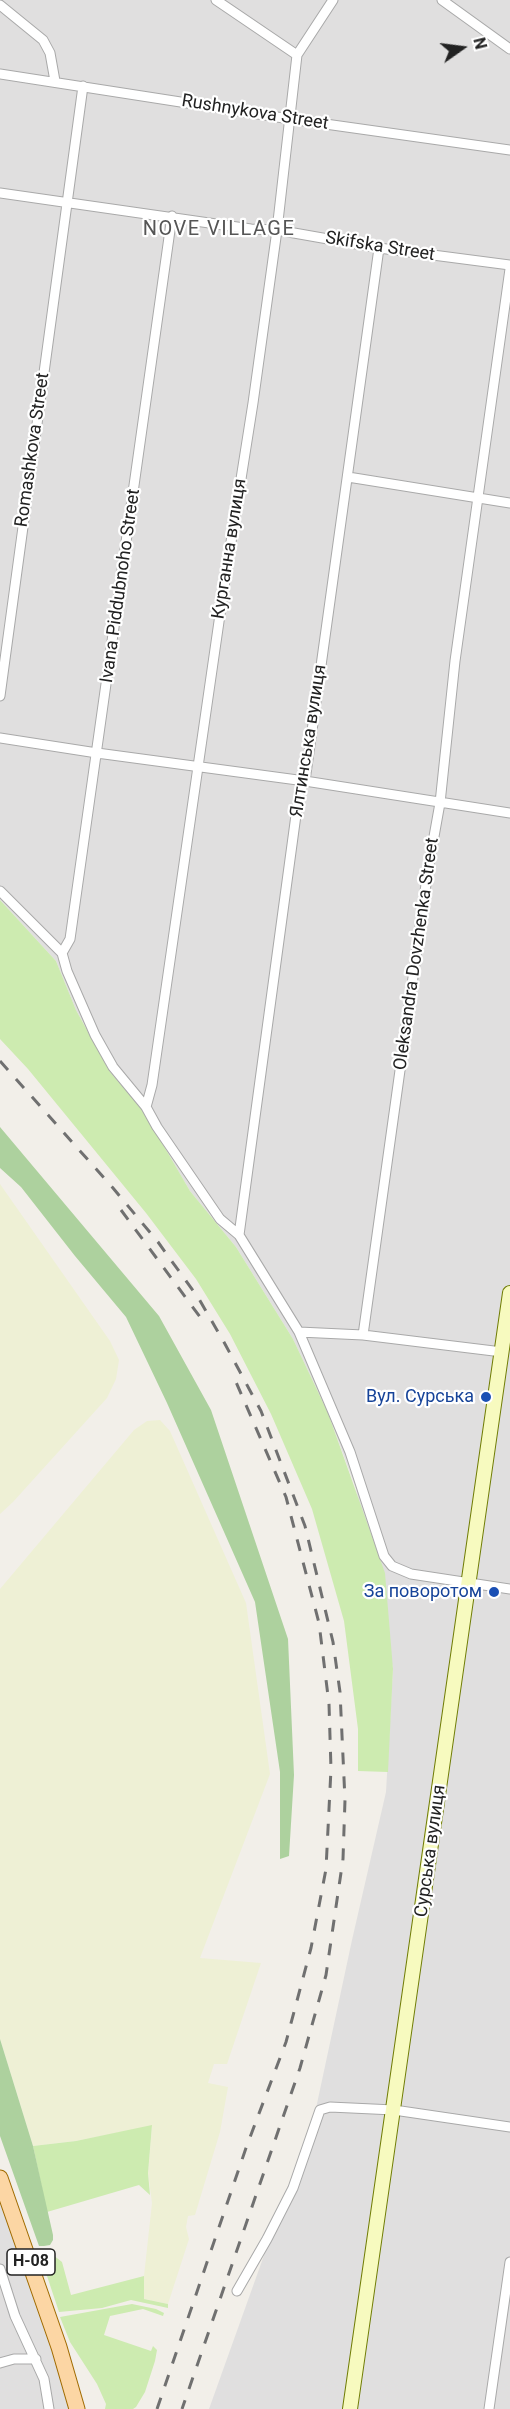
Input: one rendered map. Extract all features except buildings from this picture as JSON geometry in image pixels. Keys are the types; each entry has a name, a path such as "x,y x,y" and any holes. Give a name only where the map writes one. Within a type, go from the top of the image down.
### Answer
{"main road":[{"name":"Н-08","path":"0,2178 59,2347 77,2409"}],"street":[{"path":"216,0 297,55"},
{"name":"Курганна вулиця","path":"146,1107 152,1085 197,767 253,403 277,230 297,55 333,0"},
{"path":"442,0 510,50"},
{"path":"0,5 43,40 50,53 55,81"},
{"name":"Rushnykova Street","path":"0,74 510,150"},
{"name":"Romashkova Street","path":"0,696 83,86"},
{"name":"Skifska Street","path":"0,193 251,229 277,230 510,267"},
{"name":"Ivana Piddubnoho Street","path":"62,953 70,939 172,216"},
{"name":"Ялтинська вулиця","path":"239,1235 299,793 305,781 379,248"},
{"name":"Oleksandra Dovzhenka Street","path":"363,1335 428,870 440,803 455,661 510,267"},
{"path":"348,477 510,503"},
{"path":"0,738 305,781 510,813"},
{"path":"0,891 62,953 67,971 95,1035 113,1067 146,1107 157,1127 220,1219 239,1235 299,1332 350,1452 384,1556 392,1566 411,1574 510,1588"},
{"name":"Сурська вулиця","path":"350,2409 470,1582 506,1352 510,1293"},
{"path":"299,1332 363,1335 506,1352"},
{"path":"237,2291 293,2188 316,2116 320,2110 330,2108 394,2110 510,2127"},
{"path":"489,2409 510,2262"},
{"path":"0,2269 15,2316 44,2379 49,2409"},
{"path":"0,2363 14,2359 36,2359"}],"shaded area":[{"path":"0,0 510,0 510,2409 209,2409 315,2113 386,1792 393,1669 356,1489 328,1413 293,1339 236,1247 190,1191 143,1110 110,1072 76,1010 56,961 0,900"},
{"path":"0,2198 56,2353 70,2409 0,2409"}],"green space":[{"path":"0,900 56,961 76,1010 110,1072 143,1110 190,1191 236,1247 293,1339 328,1413 385,1573 393,1669 388,1772 358,1771 358,1729 344,1621 312,1509 271,1414 230,1334 196,1279 146,1213 28,1069 0,1039"},
{"path":"0,1127 159,1316 211,1410 288,1639 294,1775 289,1856 280,1859 280,1772 255,1602 167,1403 126,1317 21,1187 0,1168"},
{"path":"0,1184 110,1341 119,1360 116,1379 107,1398 0,1514"},
{"path":"160,1420 170,1431 246,1603 270,1774 200,1958 261,1963 227,2064 214,2064 208,2083 228,2087 220,2132 195,2215 188,2216 186,2227 189,2239 168,2304 144,2299 144,2276 152,2203 148,2173 152,2126 76,2141 33,2146 0,2039 0,1589 134,1430 147,1421"},
{"path":"0,2039 33,2146 53,2235 50,2245 39,2246 0,2136"},
{"path":"152,2125 148,2173 150,2195 139,2185 47,2212 33,2146 76,2141"},
{"path":"53,2255 62,2262 71,2295 144,2276 144,2299 168,2304 168,2308 131,2300 102,2308 59,2312 44,2267 44,2261"},
{"path":"132,2304 156,2309 164,2313 163,2316 143,2309 110,2316 104,2335 151,2351 153,2346 157,2350 155,2361 145,2392 136,2407 133,2409 105,2409 106,2404 97,2384 70,2342 60,2317"}],"railway":[{"path":"0,1061 158,1242 199,1299 225,1344 261,1411 305,1526 333,1642 340,1692 345,1800 343,1859 326,1975 300,2068 182,2409"},
{"path":"121,1210 203,1321"},
{"path":"157,2409 246,2148 286,2042 311,1948 326,1869 331,1769 329,1704 319,1623 286,1497 236,1382"}],"place":[{"name":"Вул. Сурська","path":"486,1397"},
{"name":"За поворотом","path":"494,1592"}],"district":[{"name":"NOVE VILLAGE","path":"219,230"}]}
